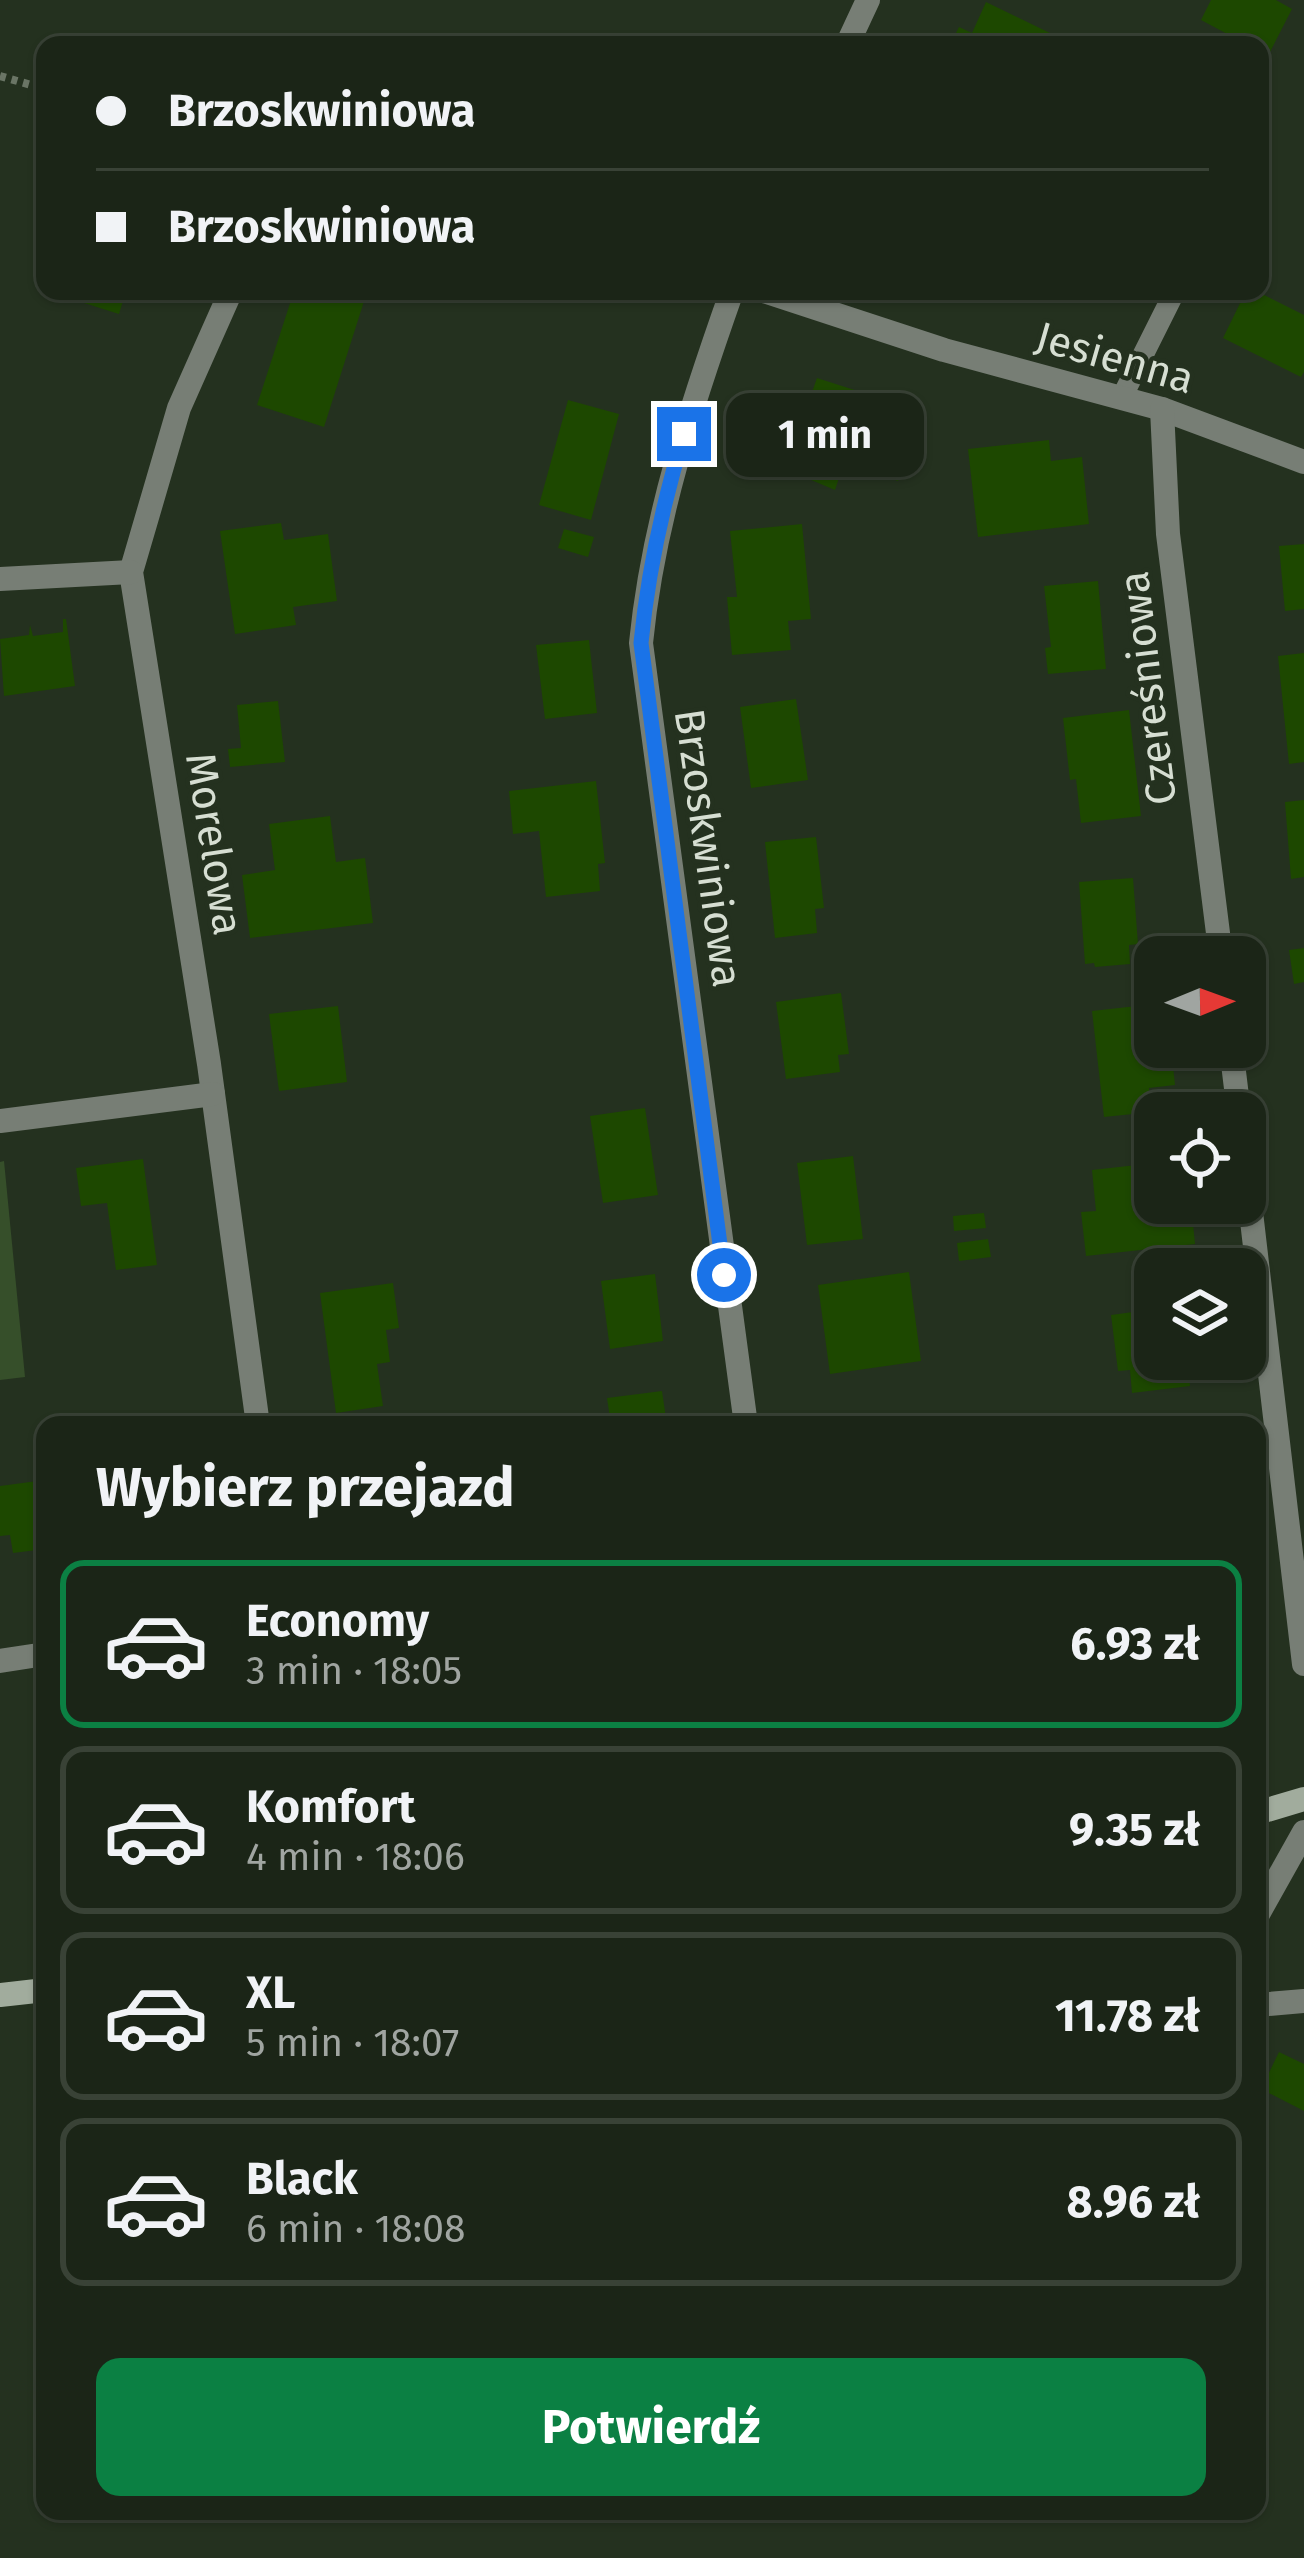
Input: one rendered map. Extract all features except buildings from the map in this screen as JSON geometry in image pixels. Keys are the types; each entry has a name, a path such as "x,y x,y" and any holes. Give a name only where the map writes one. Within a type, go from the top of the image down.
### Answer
{"street":[{"path":"851,36 868,0"},
{"name":"Morelowa","path":"227,300 179,408 131,572 213,1094 257,1416"},
{"name":"Brzoskwiniowa","path":"729,300 664,500 646,588 641,643 745,1416"},
{"name":"Jesienna","path":"791,300 944,350 1162,409 1304,462"},
{"name":"Czereśniowa","path":"1162,409 1168,534 1218,936"},
{"path":"0,579 131,572"},
{"path":"0,1121 213,1094"},
{"path":"1252,1224 1304,1664"},
{"path":"0,1660 36,1655"},
{"path":"1266,1810 1304,1799"},
{"path":"1266,1900 1304,1832"},
{"path":"0,1995 36,1991"},
{"path":"1266,2005 1304,2001"}],"lane":[{"path":"1122,397 1170,300"}],"path":[{"path":"0,76 36,86"}],"green space":[{"path":"4,1161 25,1377 0,1380 0,1162"}],"route":[{"path":"684,434 658,529 641,643 724,1275"}]}
